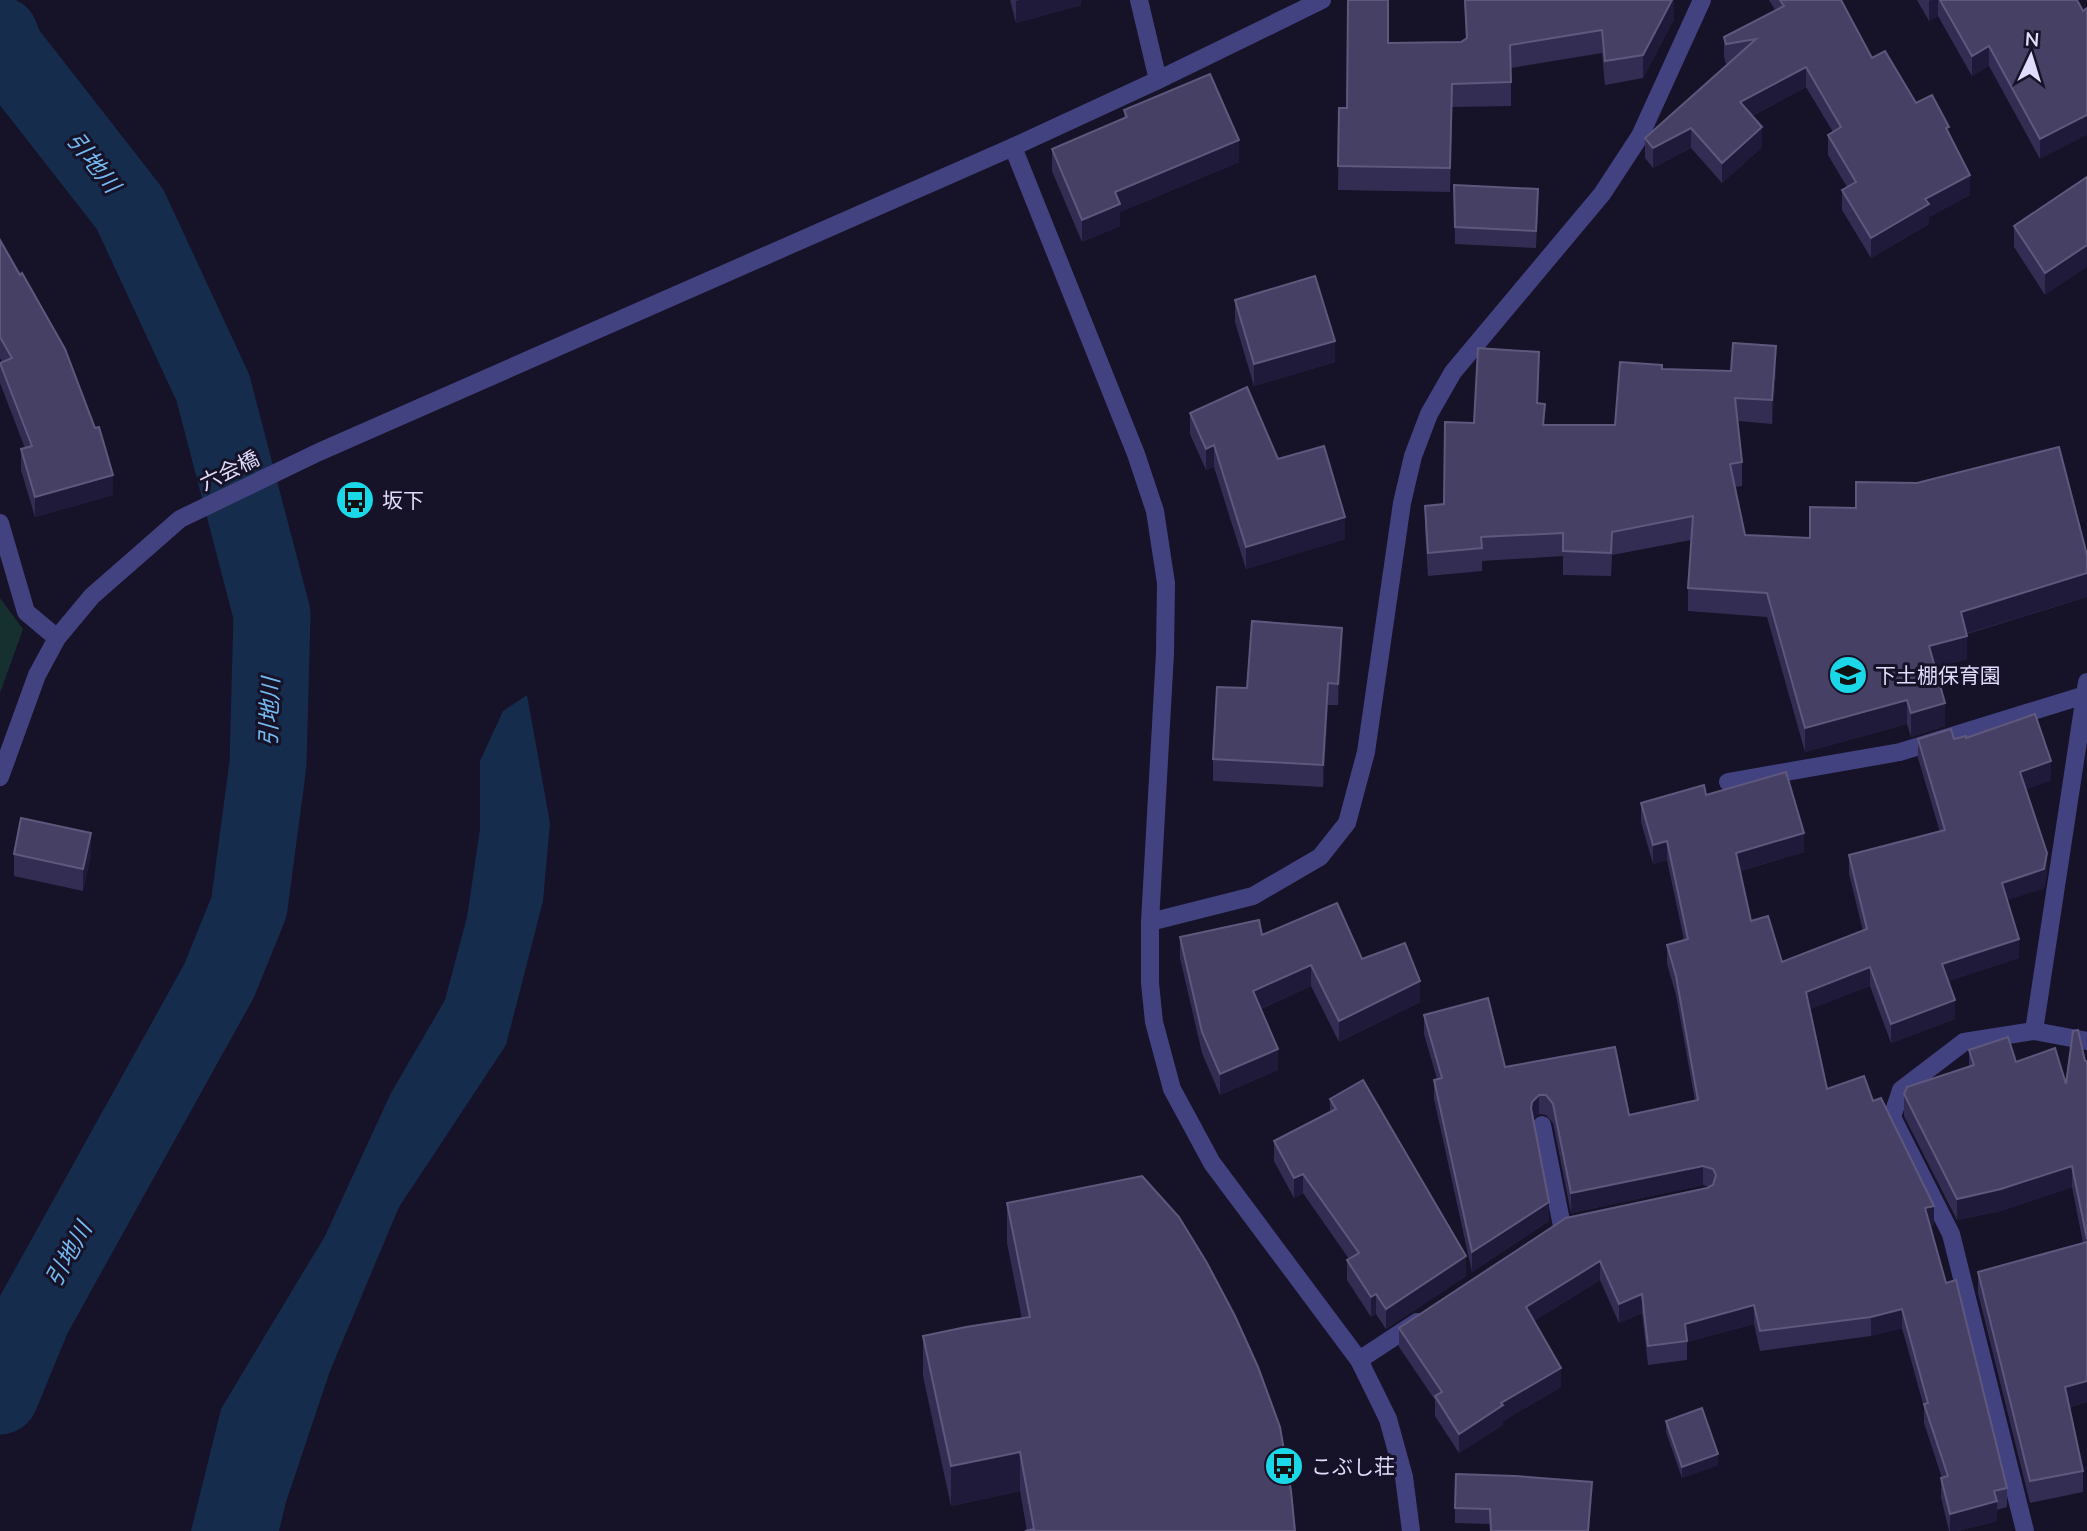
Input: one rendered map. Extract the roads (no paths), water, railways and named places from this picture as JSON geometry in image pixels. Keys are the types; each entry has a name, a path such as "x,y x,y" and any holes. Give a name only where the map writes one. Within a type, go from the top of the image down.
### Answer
{"street":[{"path":"1139,0 1158,80"},
{"name":"六会橋","path":"0,777 37,675 57,638 92,596 180,519 298,462 1013,147 1322,0"},
{"path":"1150,922 1253,896 1320,856 1347,823 1366,752 1402,503 1413,456 1429,414 1452,372 1602,194 1640,136 1702,0"},
{"path":"1013,147 1136,454 1155,511 1166,597 1150,922 1150,983 1154,1022 1172,1089 1212,1163 1359,1360 1388,1419 1405,1477 1410,1531"},
{"path":"0,523 26,612 57,638"},
{"path":"1727,782 1900,752 2086,688 2034,1031"},
{"path":"2025,1531 1951,1234 1892,1117 1901,1090 1965,1042 2034,1031 2087,1041"},
{"path":"1542,1125 1563,1228"},
{"path":"1359,1360 1427,1316"}],"water":[{"path":"527,695 550,823 543,901 506,1045 399,1207 330,1371 286,1502 279,1531 191,1531 221,1409 325,1236 391,1093 445,1000 467,917 480,829 480,761 503,711"}],"waterway":[{"name":"引地川","path":"0,35 5,49 130,209 213,388 272,614 268,764 249,907 219,981 33,1316 0,1396"}],"place":[{"name":"坂下","path":"355,500"},
{"name":"下土棚保育園","path":"1848,675"},
{"name":"こぶし荘","path":"1284,1466"}]}
